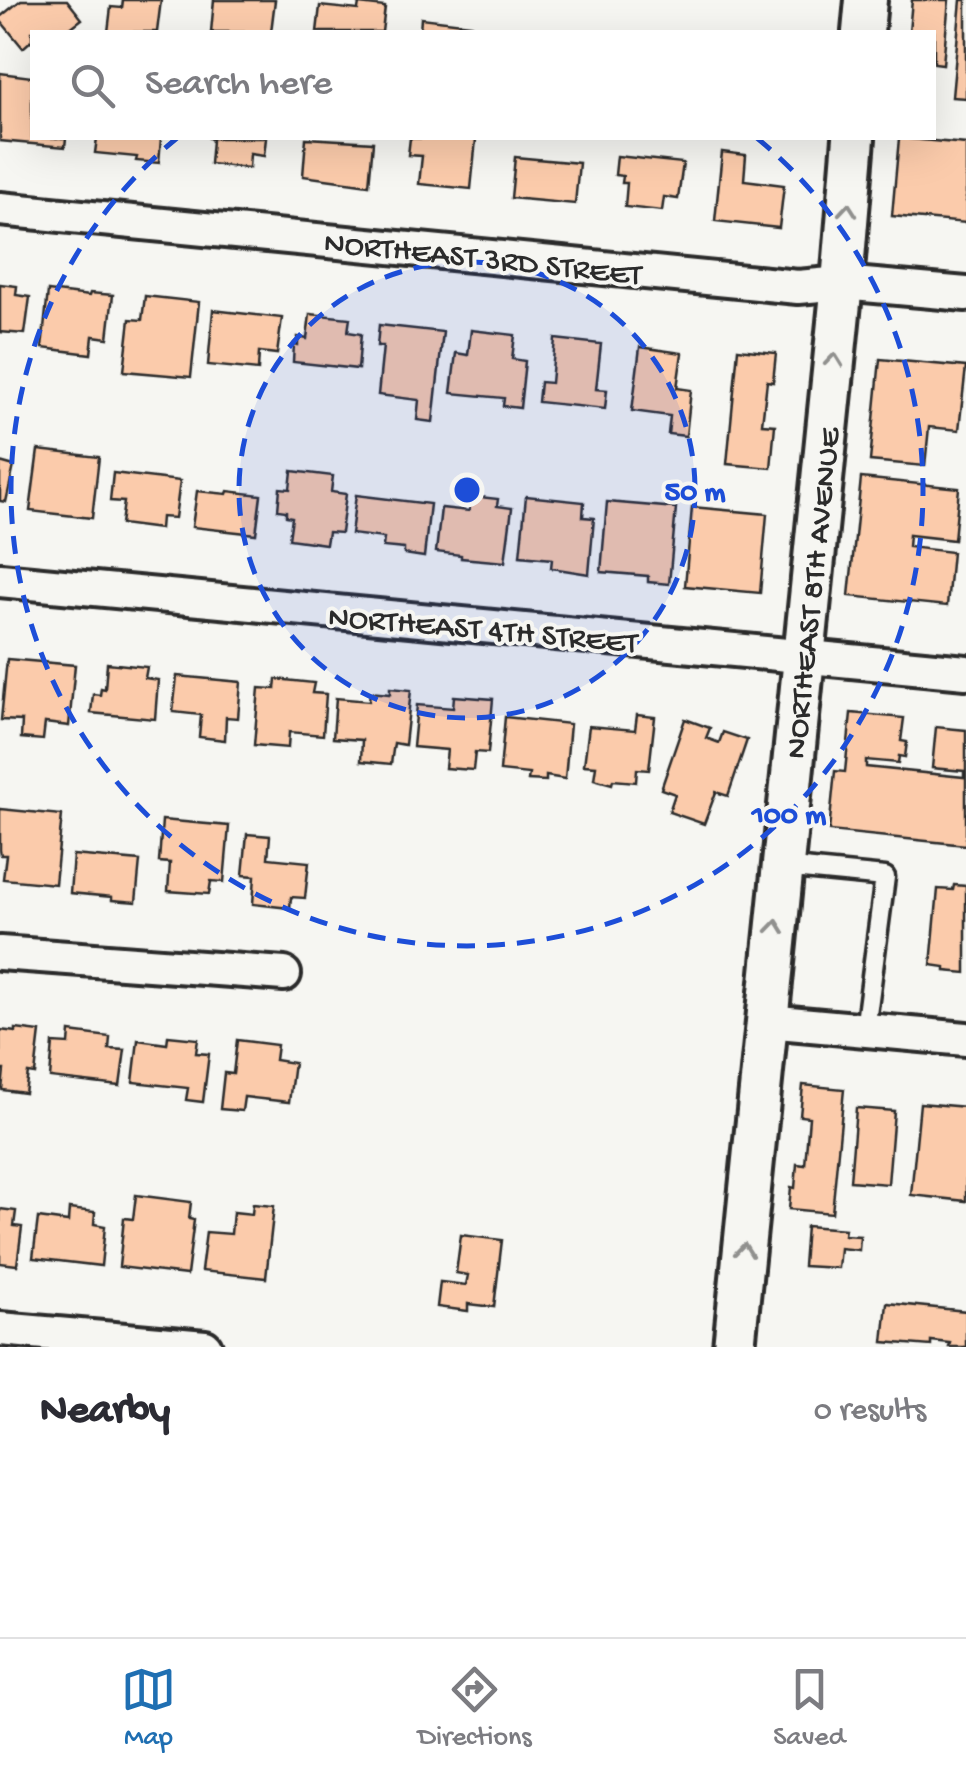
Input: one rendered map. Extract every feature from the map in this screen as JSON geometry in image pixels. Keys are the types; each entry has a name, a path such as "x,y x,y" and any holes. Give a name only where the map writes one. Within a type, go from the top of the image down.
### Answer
{"street":[{"path":"863,30 866,0"},
{"name":"NORTHEAST 8TH AVENUE","path":"734,1347 854,140"},
{"name":"NORTHEAST 3RD STREET","path":"0,209 798,287 842,283 966,294"},
{"name":"NORTHEAST 4TH STREET","path":"0,580 966,672"},
{"path":"0,953 284,974"},
{"path":"767,1021 966,1039"},
{"path":"0,1329 206,1347"}],"lane":[{"path":"782,868 885,876 865,1030"}],"building":[{"path":"21,0 67,0 82,19 68,30 30,30 30,42 23,48 0,17"},
{"path":"123,0 161,0 157,30 108,30 111,7 122,8"},
{"path":"214,0 275,0 271,30 211,30"},
{"path":"912,0 949,0 943,64 936,63 936,30 909,30"},
{"path":"961,0 966,0 966,98 952,97"},
{"path":"359,4 385,7 382,30 317,30 320,6 358,10"},
{"path":"421,18 471,24 470,30 420,30"},
{"path":"0,73 30,77 30,140 66,140 65,147 0,141"},
{"path":"97,140 161,140 159,163 95,153"},
{"path":"212,140 266,140 264,156 250,154 249,168 210,164"},
{"path":"306,140 373,142 369,185 303,176"},
{"path":"410,140 476,140 471,189 419,184 422,156 408,155"},
{"path":"899,140 966,144 966,223 892,216"},
{"path":"722,152 746,155 744,180 784,185 779,228 715,221"},
{"path":"617,156 683,163 678,199 664,197 662,211 625,207 627,183 622,183 623,176 615,175"},
{"path":"515,157 579,163 575,204 511,198"},
{"path":"0,284 17,286 16,295 30,297 25,334 0,332"},
{"path":"48,291 113,295 108,338 93,336 91,354 42,348"},
{"path":"145,296 199,302 191,377 124,371 130,319 142,320"},
{"path":"213,310 282,318 277,354 259,352 258,370 208,365"},
{"path":"310,314 350,318 348,332 361,334 358,369 293,362 298,337 307,339"},
{"path":"379,325 443,332 433,422 417,420 419,400 378,395 383,346 377,346"},
{"path":"471,330 515,335 512,359 525,361 520,408 503,406 504,398 451,393 456,353 468,355"},
{"path":"555,339 601,344 596,389 607,390 605,409 538,402 540,382 551,383"},
{"path":"640,347 682,353 677,388 691,390 686,436 668,434 670,416 632,411"},
{"path":"738,349 776,353 773,382 767,381 762,424 775,425 771,468 727,464"},
{"path":"880,359 966,367 959,430 929,427 925,466 870,461"},
{"path":"38,450 99,457 92,518 30,511"},
{"path":"0,462 14,466 6,502 0,501"},
{"path":"292,471 333,476 331,492 346,494 341,533 328,532 326,544 289,539 292,517 278,510 280,488 290,489"},
{"path":"113,473 180,481 175,518 161,517 160,529 121,524 124,502 110,501"},
{"path":"861,478 959,488 954,540 909,535 908,547 952,552 947,606 849,596"},
{"path":"197,491 261,495 256,534 192,527"},
{"path":"356,495 430,504 424,557 404,554 404,549 383,547 384,538 351,534"},
{"path":"471,496 498,499 497,506 512,508 505,562 436,552 441,508 469,511"},
{"path":"526,496 584,502 583,517 594,518 589,574 551,568 552,559 520,556"},
{"path":"607,502 676,508 669,584 648,582 648,576 601,572"},
{"path":"692,507 767,514 760,593 685,586"},
{"path":"7,659 75,665 69,726 45,723 43,740 21,738 22,721 1,720"},
{"path":"107,663 147,667 145,678 158,680 155,719 91,713 93,694 100,695 101,688 105,689"},
{"path":"177,676 241,682 238,718 226,717 225,740 199,737 201,715 173,712"},
{"path":"276,679 314,683 312,693 326,694 323,735 289,732 288,748 254,745 259,688 275,689"},
{"path":"390,688 411,690 405,745 394,743 391,764 361,761 362,740 333,738 336,698 369,701 370,692 390,694"},
{"path":"454,696 493,699 488,753 475,752 473,770 445,768 447,750 413,747 417,705 453,708"},
{"path":"851,713 904,718 901,741 907,742 905,757 899,756 898,763 866,760 866,767 964,777 964,771 932,768 936,727 966,730 966,845 829,831 835,771 845,772"},
{"path":"637,715 655,717 649,770 637,769 636,782 613,780 612,784 594,779 596,766 584,765 589,726 635,730"},
{"path":"505,717 570,724 565,779 546,776 546,781 528,780 529,774 500,771"},
{"path":"685,719 710,728 706,738 719,743 723,732 747,740 728,796 716,792 704,824 669,812 675,794 661,789"},
{"path":"0,809 62,815 55,884 3,879 6,855 1,855 0,850"},
{"path":"162,820 229,826 224,882 211,881 209,894 168,891 170,863 159,862"},
{"path":"247,834 270,836 268,858 309,862 305,898 291,897 290,908 253,904 255,876 243,875"},
{"path":"73,855 140,861 136,902 70,893"},
{"path":"954,885 966,886 966,973 931,965 938,889 953,890"},
{"path":"0,1030 40,1032 35,1074 28,1073 25,1093 2,1090"},
{"path":"70,1032 110,1037 109,1049 125,1050 120,1086 50,1078 53,1043 69,1044"},
{"path":"168,1036 198,1039 196,1053 209,1054 203,1102 186,1100 188,1088 133,1082 138,1040 167,1044"},
{"path":"237,1040 277,1045 275,1060 294,1063 289,1102 244,1097 242,1111 220,1109 224,1073 233,1074"},
{"path":"803,1085 844,1089 832,1213 789,1209 797,1164 805,1165 809,1117 800,1116"},
{"path":"920,1103 966,1107 966,1201 911,1195"},
{"path":"856,1108 894,1111 888,1184 850,1181"},
{"path":"136,1195 191,1202 189,1219 194,1220 187,1275 119,1267 124,1218 133,1219"},
{"path":"253,1204 274,1206 266,1278 201,1271 206,1232 231,1234 233,1212 252,1214"},
{"path":"0,1209 16,1211 14,1226 22,1227 17,1265 0,1263"},
{"path":"69,1209 95,1212 94,1224 105,1226 101,1266 33,1258 38,1218 68,1222"},
{"path":"806,1226 845,1229 844,1235 860,1236 859,1250 840,1248 838,1268 803,1266"},
{"path":"461,1235 502,1240 494,1307 468,1304 468,1311 437,1307 440,1282 466,1285 468,1275 456,1273"},
{"path":"887,1303 966,1311 966,1347 931,1341 931,1346 883,1342"}]}
